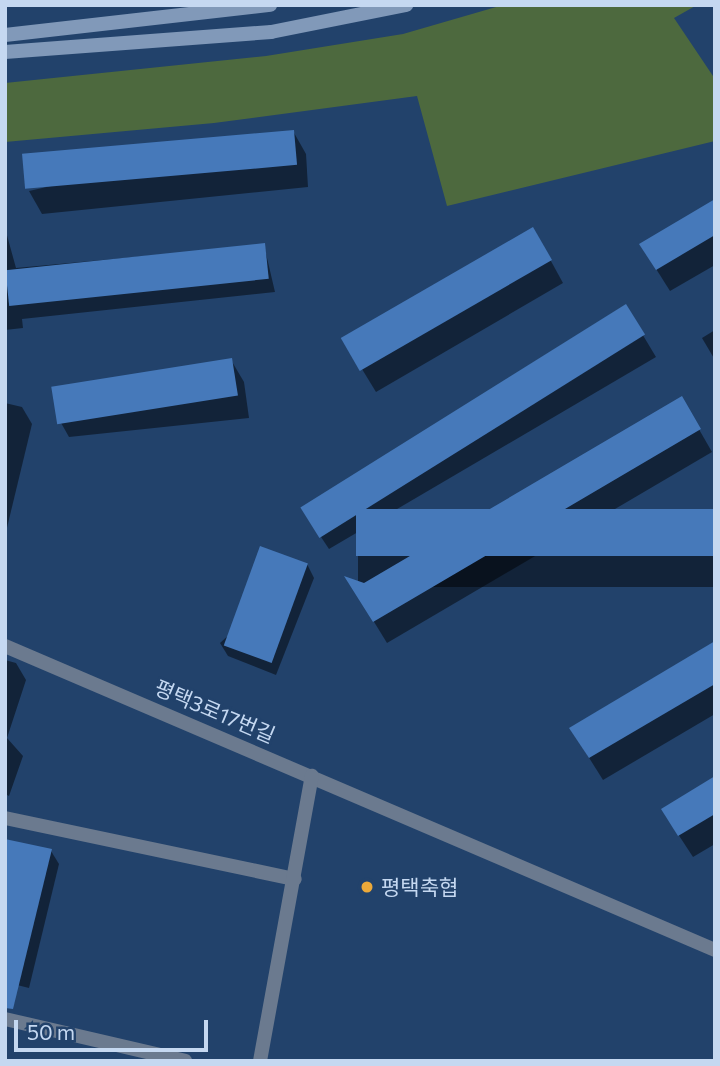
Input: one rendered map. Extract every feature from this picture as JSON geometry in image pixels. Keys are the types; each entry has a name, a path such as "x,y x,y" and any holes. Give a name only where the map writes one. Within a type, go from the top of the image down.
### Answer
{"main road":[{"path":"5,34 270,5"},
{"path":"5,52 271,32 405,5"}],"street":[{"name":"평택3로17번길","path":"5,646 715,950"},
{"path":"260,1061 312,776"},
{"path":"5,818 295,879"},
{"path":"5,1019 186,1061"}],"green space":[{"path":"503,5 697,5 674,18 715,79 715,141 447,206 417,96 214,123 5,142 5,83 266,56 403,34"}],"building":[{"path":"294,130 297,165 25,189 22,154"},
{"path":"715,199 715,235 656,270 639,244"},
{"path":"533,227 552,260 360,371 341,338"},
{"path":"265,243 269,279 9,306 5,270"},
{"path":"626,304 645,335 319,538 300,507"},
{"path":"232,358 238,396 57,424 51,387"},
{"path":"682,396 701,429 373,622 344,576 364,583"},
{"path":"356,509 715,509 715,556 356,556"},
{"path":"260,546 308,563 272,663 224,646"},
{"path":"715,641 715,684 589,758 569,728"},
{"path":"715,776 715,814 678,836 661,809"},
{"path":"5,839 52,849 13,1009 5,1008"}],"place":[{"name":"평택축협","path":"367,887"}]}
